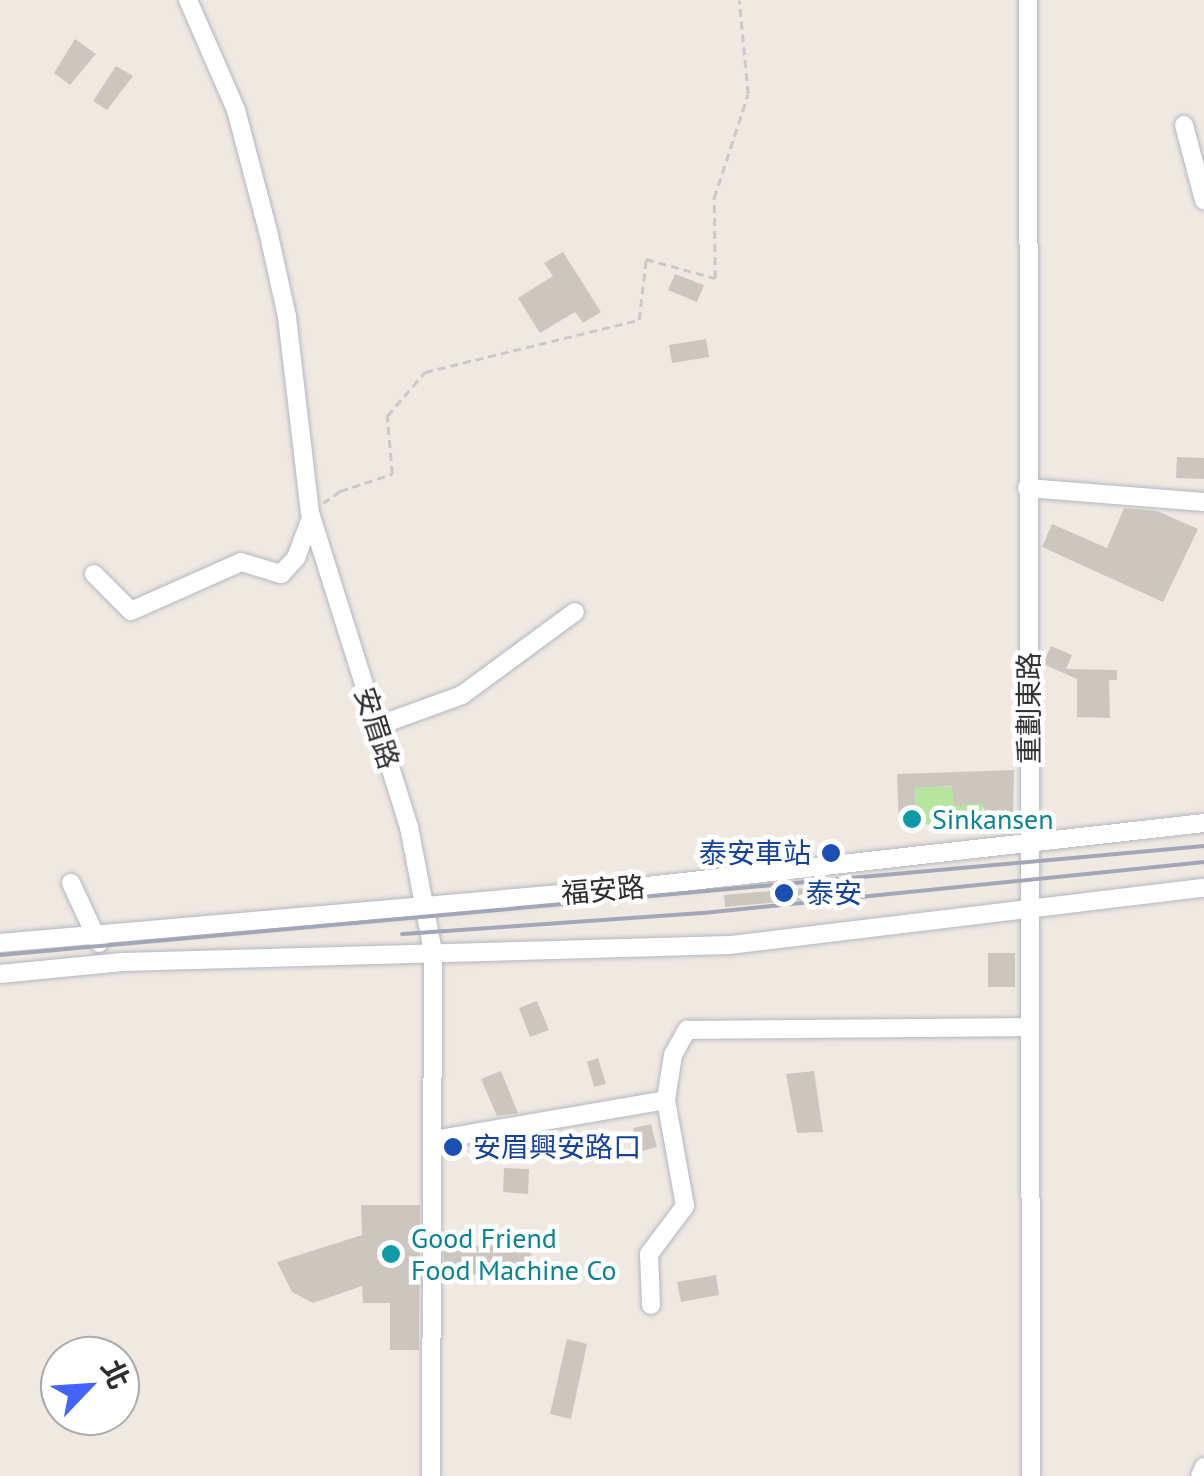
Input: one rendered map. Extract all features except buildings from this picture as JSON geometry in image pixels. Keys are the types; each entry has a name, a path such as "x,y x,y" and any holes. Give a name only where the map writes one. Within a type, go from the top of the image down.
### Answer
{"street":[{"name":"安眉路","path":"188,0 236,110 268,230 287,317 311,516 409,827 433,952 431,1476"},
{"name":"重劃東路","path":"1028,0 1031,1476"},
{"path":"1184,124 1204,200"},
{"path":"1028,488 1204,502"},
{"path":"94,574 131,611 241,562 281,574 296,558 311,516"},
{"path":"377,726 462,694 575,612"},
{"name":"福安路","path":"0,943 877,863 1029,840 1204,823"},
{"path":"71,883 98,936 104,963"},
{"name":"福安路","path":"0,974 104,963 220,958 730,945 1029,906 1204,888"},
{"path":"216,926 220,958"},
{"path":"651,1305 650,1254 685,1206 666,1100 673,1055 681,1036 694,1028 1030,1027"},
{"path":"433,1140 666,1100"},
{"path":"1200,1476 1204,1467"}],"path":[{"path":"311,516 340,490 392,474 387,416 425,372 639,320 646,259 714,278 714,198 748,94 739,0"}],"green space":[{"path":"987,785 982,810 989,810 990,821 916,825 915,788"}],"railway":[{"path":"0,955 1204,846"},
{"path":"402,934 703,913 1204,862"}],"place":[{"name":"Sinkansen","path":"912,819"},
{"name":"泰安車站","path":"831,853"},
{"name":"泰安","path":"784,893"},
{"name":"安眉興安路口","path":"453,1147"},
{"name":"Good Friend Food Machine Co","path":"391,1254"}]}
